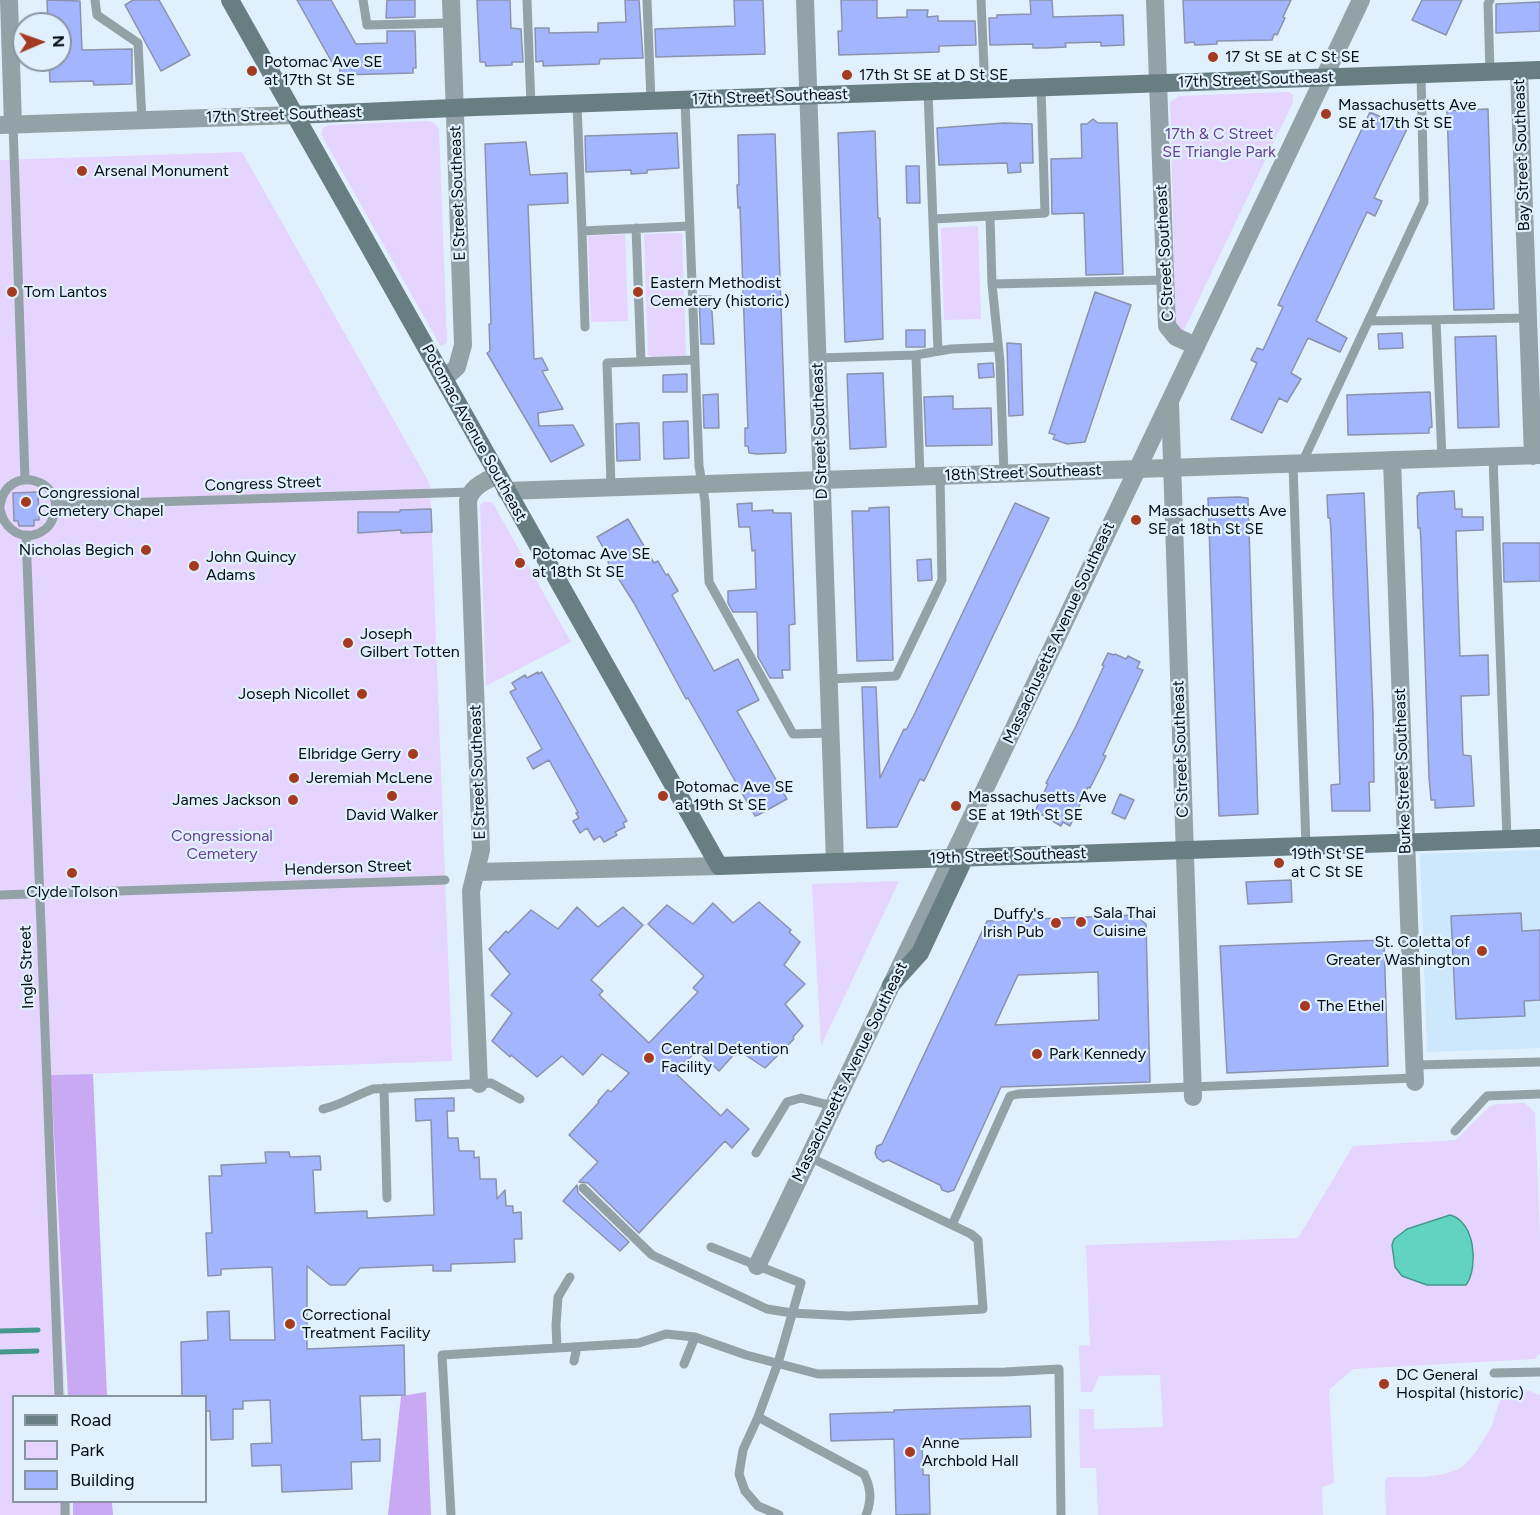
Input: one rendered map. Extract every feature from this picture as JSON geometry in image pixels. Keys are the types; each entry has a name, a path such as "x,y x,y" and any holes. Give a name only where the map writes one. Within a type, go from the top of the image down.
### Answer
{"main road":[{"name":"Potomac Avenue Southeast","path":"230,0 719,866"},
{"name":"17th Street Southeast","path":"295,115 1540,70"},
{"name":"19th Street Southeast","path":"719,866 1540,838"}],"street":[{"path":"7,124 9,0"},
{"name":"E Street Southeast","path":"444,379 457,367 463,345 451,0"},
{"name":"D Street Southeast","path":"805,0 835,862"},
{"name":"C Street Southeast","path":"1155,0 1165,280 1169,331 1176,337 1196,346"},
{"name":"Massachusetts Avenue Southeast","path":"757,1266 891,985 958,858 1137,469 1361,0"},
{"name":"Bay Street Southeast","path":"1519,71 1528,318 1537,456"},
{"name":"17th Street Southeast","path":"7,124 295,115"},
{"name":"C Street Southeast","path":"1170,402 1193,1092"},
{"name":"18th Street Southeast","path":"502,483 611,486 1537,456"},
{"name":"Burke Street Southeast","path":"1392,460 1414,1075"},
{"path":"471,492 502,483"},
{"name":"E Street Southeast","path":"471,492 468,507 481,850 471,891 479,1084"},
{"name":"19th Street Southeast","path":"476,872 719,866"}],"lane":[{"path":"95,0 97,15 138,43 142,121"},
{"path":"363,0 367,25 452,23"},
{"path":"527,0 531,106"},
{"path":"647,0 651,101"},
{"path":"981,0 985,90"},
{"path":"1490,0 1488,4 1490,72"},
{"path":"1306,846 1297,463 1424,202 1421,75"},
{"path":"934,219 1045,213 1041,88"},
{"path":"928,92 938,351"},
{"path":"685,100 699,465 705,501 709,582 793,734 830,733"},
{"path":"577,104 585,327"},
{"path":"7,124 24,479"},
{"path":"990,216 1004,474"},
{"path":"582,231 690,226"},
{"path":"636,228 641,362"},
{"path":"992,284 1165,280"},
{"path":"1368,321 1528,318"},
{"path":"1436,320 1442,459"},
{"path":"818,358 916,355 938,351 998,347"},
{"path":"916,355 920,477"},
{"path":"611,486 607,363 695,360"},
{"path":"1493,457 1507,839"},
{"path":"829,679 896,676 942,580 940,476"},
{"path":"24,479 42,483 54,496 56,505 51,523 36,534 26,535 11,530 5,524 0,508 4,492 24,479"},
{"name":"Congress Street","path":"56,505 471,492"},
{"name":"Ingle Street","path":"26,535 59,1395"},
{"name":"Henderson Street","path":"0,895 445,880"},
{"path":"952,1225 1010,1096 1018,1094 1193,1092 1414,1075 1540,1062"},
{"path":"323,1109 335,1106 361,1093 384,1088 491,1083 520,1099"},
{"path":"384,1088 387,1198"},
{"path":"1455,1131 1487,1096 1540,1094"},
{"path":"756,1153 787,1102 801,1098 833,1106"},
{"path":"583,1188 652,1255 767,1309 792,1313 849,1316 983,1309 978,1240 952,1225 809,1157"},
{"path":"711,1247 801,1283 778,1363 743,1450 739,1474 745,1491 758,1506 780,1515"},
{"path":"557,1348 558,1298 570,1276"},
{"path":"451,1515 442,1355 639,1343 666,1334 695,1337 746,1355 818,1374 1059,1370 1061,1515"},
{"path":"684,1364 695,1337"},
{"path":"574,1361 577,1347"},
{"path":"1494,1373 1540,1372"},
{"path":"758,1417 864,1474 870,1485 871,1498 866,1515"}],"shaded area":[{"name":"St. Coletta of Greater Washington","path":"1540,850 1540,1048 1427,1052 1420,854"},
{"path":"93,1074 107,1395 68,1395 51,1075"},
{"path":"1450,1215 1465,1226 1472,1246 1472,1267 1466,1285 1427,1285 1402,1276 1395,1267 1392,1245 1394,1239 1407,1229"},
{"path":"426,1392 431,1515 388,1515 401,1396"},
{"path":"73,1503 112,1503 113,1515 73,1515"}],"green space":[{"name":"17th & C Street SE Triangle Park","path":"1289,92 1293,95 1293,102 1184,330 1181,332 1176,328 1170,102 1179,96"},
{"path":"428,121 434,123 439,129 447,342 443,346 440,345 321,134 323,128 328,125"},
{"name":"Congressional Cemetery","path":"242,152 430,484 452,1061 52,1075 65,1395 12,1395 12,1503 70,1503 71,1515 0,1515 0,160"},
{"path":"978,226 981,319 944,320 941,228"},
{"path":"682,233 686,356 652,357 648,355 644,234"},
{"path":"625,234 628,321 591,322 588,236"},
{"path":"484,502 491,502 494,505 571,642 486,686 480,505"},
{"path":"899,881 821,1046 812,884"},
{"path":"1525,1103 1535,1113 1540,1236 1540,1353 1535,1359 1353,1369 1329,1390 1334,1483 1322,1487 1323,1515 1098,1515 1096,1468 1080,1468 1079,1409 1094,1409 1094,1429 1163,1427 1160,1375 1099,1376 1092,1392 1081,1392 1079,1346 1090,1345 1086,1245 1298,1238 1353,1146 1456,1140 1490,1106"},
{"path":"1510,1387 1518,1387 1540,1395 1540,1515 1386,1515 1385,1481 1388,1477 1433,1476 1458,1469 1472,1456 1486,1436 1500,1401"}],"building":[{"path":"47,0 80,1 82,50 132,49 132,84 94,85 93,81 50,82 50,72 72,72 72,12 48,12"},
{"path":"133,0 159,0 190,55 161,71 125,5"},
{"path":"297,0 331,0 356,44 387,43 387,31 415,31 416,68 413,68 413,73 340,75 340,62 334,66"},
{"path":"387,0 415,0 415,17 386,18"},
{"path":"477,0 510,0 511,28 521,29 523,62 512,62 512,65 486,66 485,62 480,62"},
{"path":"625,0 639,0 643,58 600,59 599,64 543,66 543,61 536,62 535,28 549,28 549,33 598,32 598,23 626,22"},
{"path":"734,0 763,0 765,54 656,57 655,29 735,26"},
{"path":"841,0 877,0 877,18 907,17 907,10 928,10 927,17 938,16 938,21 975,21 976,45 939,46 939,52 839,55 838,31 842,31"},
{"path":"1030,0 1052,0 1053,17 1123,15 1124,45 1101,46 1101,42 1065,43 1066,47 1033,48 1033,44 990,45 989,18 997,18 997,15 1031,14"},
{"path":"1183,0 1291,0 1277,35 1274,34 1272,40 1217,41 1217,44 1195,45 1194,42 1185,43"},
{"path":"1422,0 1462,0 1446,35 1412,20"},
{"path":"1540,2 1540,31 1496,33 1496,4"},
{"path":"1488,109 1494,309 1454,310 1447,111"},
{"path":"1370,112 1407,129 1374,198 1382,201 1375,216 1367,212 1316,321 1347,338 1340,352 1308,338 1291,373 1301,379 1287,402 1279,398 1262,433 1231,419 1257,363 1251,360 1257,348 1263,350 1283,307 1278,305"},
{"path":"1093,119 1098,123 1117,123 1123,274 1086,275 1084,213 1052,214 1051,159 1082,158 1081,124 1087,124"},
{"path":"1004,123 1032,124 1033,163 1020,163 1021,172 1008,173 1007,163 939,165 937,128"},
{"path":"875,131 883,339 845,342 838,133"},
{"path":"677,133 679,168 647,170 647,173 631,174 631,170 586,172 585,136"},
{"path":"775,134 786,451 785,453 757,454 749,453 748,446 745,446 745,428 748,428 740,207 738,208 737,185 739,185 738,135"},
{"path":"526,142 530,175 567,173 568,203 528,205 534,359 542,358 548,370 542,371 563,409 538,413 539,426 573,425 584,445 551,462 487,353 490,351 489,324 491,324 485,144"},
{"path":"906,166 919,166 920,203 907,203"},
{"path":"1095,292 1131,305 1085,442 1067,444 1053,439 1055,435 1049,433"},
{"path":"699,296 711,296 714,344 701,344"},
{"path":"906,330 925,330 925,347 906,347"},
{"path":"1402,333 1403,348 1379,349 1378,334"},
{"path":"1496,336 1499,427 1458,428 1455,337"},
{"path":"1007,343 1021,344 1023,415 1009,416"},
{"path":"993,363 994,377 979,378 978,364"},
{"path":"883,373 886,447 850,449 847,374"},
{"path":"687,374 687,392 663,392 663,375"},
{"path":"1430,392 1432,427 1429,428 1429,433 1348,435 1347,395"},
{"path":"718,394 719,428 704,428 703,395"},
{"path":"953,396 953,409 991,408 992,445 926,446 924,397"},
{"path":"688,421 689,458 664,459 663,422"},
{"path":"639,423 640,460 617,461 616,424"},
{"path":"1454,491 1455,509 1462,509 1462,517 1483,517 1483,530 1456,531 1458,599 1460,656 1488,655 1489,695 1461,696 1463,755 1471,756 1474,806 1435,808 1435,800 1431,800 1429,777 1421,542 1417,496 1419,493"},
{"name":"Congressional Cemetery Chapel","path":"38,492 39,520 34,520 34,526 19,526 18,521 14,521 13,493"},
{"path":"1364,493 1374,782 1369,782 1370,811 1332,811 1331,785 1340,784 1331,532 1327,495"},
{"path":"1208,498 1248,498 1258,814 1219,816"},
{"path":"752,503 752,511 773,510 773,513 791,513 795,624 789,625 790,670 782,670 783,678 770,678 758,657 757,612 733,612 728,603 728,591 756,589 755,550 752,551 750,527 739,527 737,504"},
{"path":"1015,503 1049,518 924,781 920,779 897,827 867,828 862,687 876,687 880,778 904,729 906,730 913,717"},
{"path":"889,507 893,660 857,661 852,511 869,511 869,508"},
{"path":"431,509 432,532 401,533 401,530 358,533 358,512"},
{"path":"628,519 654,563 658,561 678,591 672,595 714,671 738,659 759,700 737,711 787,799 758,815 755,816 688,698 686,699 634,603 608,562 610,560 597,537"},
{"path":"1503,543 1540,543 1540,581 1504,582"},
{"path":"931,559 932,580 918,581 917,560"},
{"path":"1108,653 1126,659 1128,656 1140,662 1137,668 1143,670 1090,788 1088,787 1070,826 1063,822 1061,826 1035,811 1048,784 1046,783 1104,666 1102,665"},
{"path":"538,672 538,674 542,672 627,821 623,823 625,827 615,832 617,835 604,842 600,836 594,840 587,828 580,833 573,821 579,818 576,813 578,812 549,760 533,769 527,758 542,749 510,692 516,689 512,683 525,675 527,678"},
{"path":"1120,794 1134,800 1125,819 1112,813"},
{"path":"1291,880 1292,902 1248,904 1246,882"},
{"name":"Central Detention Facility","path":"759,902 791,930 789,932 800,942 784,965 805,984 785,1004 803,1026 793,1037 794,1039 765,1068 738,1050 719,1071 698,1051 673,1071 721,1116 727,1109 749,1129 732,1148 725,1141 639,1233 588,1183 579,1182 598,1162 569,1135 608,1090 611,1092 629,1073 602,1054 583,1075 562,1056 537,1077 511,1055 510,1057 492,1041 512,1013 491,995 510,974 489,949 531,910 558,929 577,907 598,927 623,907 643,925 591,980 603,991 599,995 649,1043 698,992 693,988 704,976 648,924 667,905 693,924 713,903 733,923"},
{"path":"1521,913 1522,931 1540,930 1540,1000 1524,1001 1525,1016 1456,1019 1451,916"},
{"name":"Park Kennedy","path":"1135,915 1146,924 1150,1082 1001,1087 954,1190 948,1192 942,1190 940,1185 888,1160 883,1162 877,1158 875,1153 877,1146 882,1144 987,921","holes":["1098,972 1099,1020 995,1025 1018,975"]},
{"name":"The Ethel","path":"1384,940 1388,1066 1227,1073 1220,946"},
{"name":"Correctional Treatment Facility","path":"454,1098 454,1111 447,1111 448,1138 458,1138 459,1151 474,1151 474,1158 479,1157 480,1179 496,1179 497,1199 505,1190 506,1206 513,1206 513,1213 521,1212 522,1239 514,1239 515,1262 451,1264 451,1271 433,1271 433,1265 360,1268 345,1285 330,1285 307,1266 307,1349 404,1345 405,1395 360,1396 362,1440 380,1439 380,1461 351,1462 352,1489 282,1492 281,1465 252,1466 251,1444 272,1443 270,1400 243,1401 243,1409 233,1409 233,1439 211,1440 207,1395 182,1395 181,1342 208,1340 207,1312 229,1311 230,1340 275,1340 272,1267 221,1269 221,1275 208,1276 206,1233 212,1233 209,1176 222,1176 221,1165 266,1163 265,1152 289,1152 290,1157 320,1156 321,1170 313,1170 315,1213 367,1211 367,1218 434,1215 431,1120 416,1121 415,1099"},
{"path":"577,1185 578,1193 629,1242 620,1251 563,1201"},
{"name":"Anne Archbold Hall","path":"1030,1406 1031,1437 922,1440 923,1475 929,1475 930,1514 896,1515 894,1439 831,1441 830,1414"}],"waterway":[{"path":"0,1331 38,1330"},
{"path":"0,1352 37,1351"}],"place":[{"name":"17 St SE at C St SE","path":"1213,57"},
{"name":"Potomac Ave SE at 17th St SE","path":"252,71"},
{"name":"17th St SE at D St SE","path":"847,75"},
{"name":"Massachusetts Ave SE at 17th St SE","path":"1326,114"},
{"name":"Arsenal Monument","path":"82,171"},
{"name":"Tom Lantos","path":"12,292"},
{"name":"Eastern Methodist Cemetery (historic)","path":"638,292"},
{"name":"Congressional Cemetery Chapel","path":"26,502"},
{"name":"Massachusetts Ave SE at 18th St SE","path":"1136,520"},
{"name":"Nicholas Begich","path":"146,550"},
{"name":"Potomac Ave SE at 18th St SE","path":"520,563"},
{"name":"John Quincy Adams","path":"194,566"},
{"name":"Joseph Gilbert Totten","path":"348,643"},
{"name":"Joseph Nicollet","path":"362,694"},
{"name":"Elbridge Gerry","path":"413,754"},
{"name":"Jeremiah McLene","path":"294,778"},
{"name":"David Walker","path":"392,796"},
{"name":"Potomac Ave SE at 19th St SE","path":"663,796"},
{"name":"James Jackson","path":"293,800"},
{"name":"Massachusetts Ave SE at 19th St SE","path":"956,806"},
{"name":"19th St SE at C St SE","path":"1279,863"},
{"name":"Clyde Tolson","path":"72,873"},
{"name":"Sala Thai Cuisine","path":"1081,922"},
{"name":"Duffy's Irish Pub","path":"1056,923"},
{"name":"St. Coletta of Greater Washington","path":"1482,951"},
{"name":"The Ethel","path":"1305,1006"},
{"name":"Park Kennedy","path":"1037,1054"},
{"name":"Central Detention Facility","path":"649,1058"},
{"name":"Correctional Treatment Facility","path":"290,1324"},
{"name":"DC General Hospital (historic)","path":"1384,1384"},
{"name":"Anne Archbold Hall","path":"910,1452"}]}
